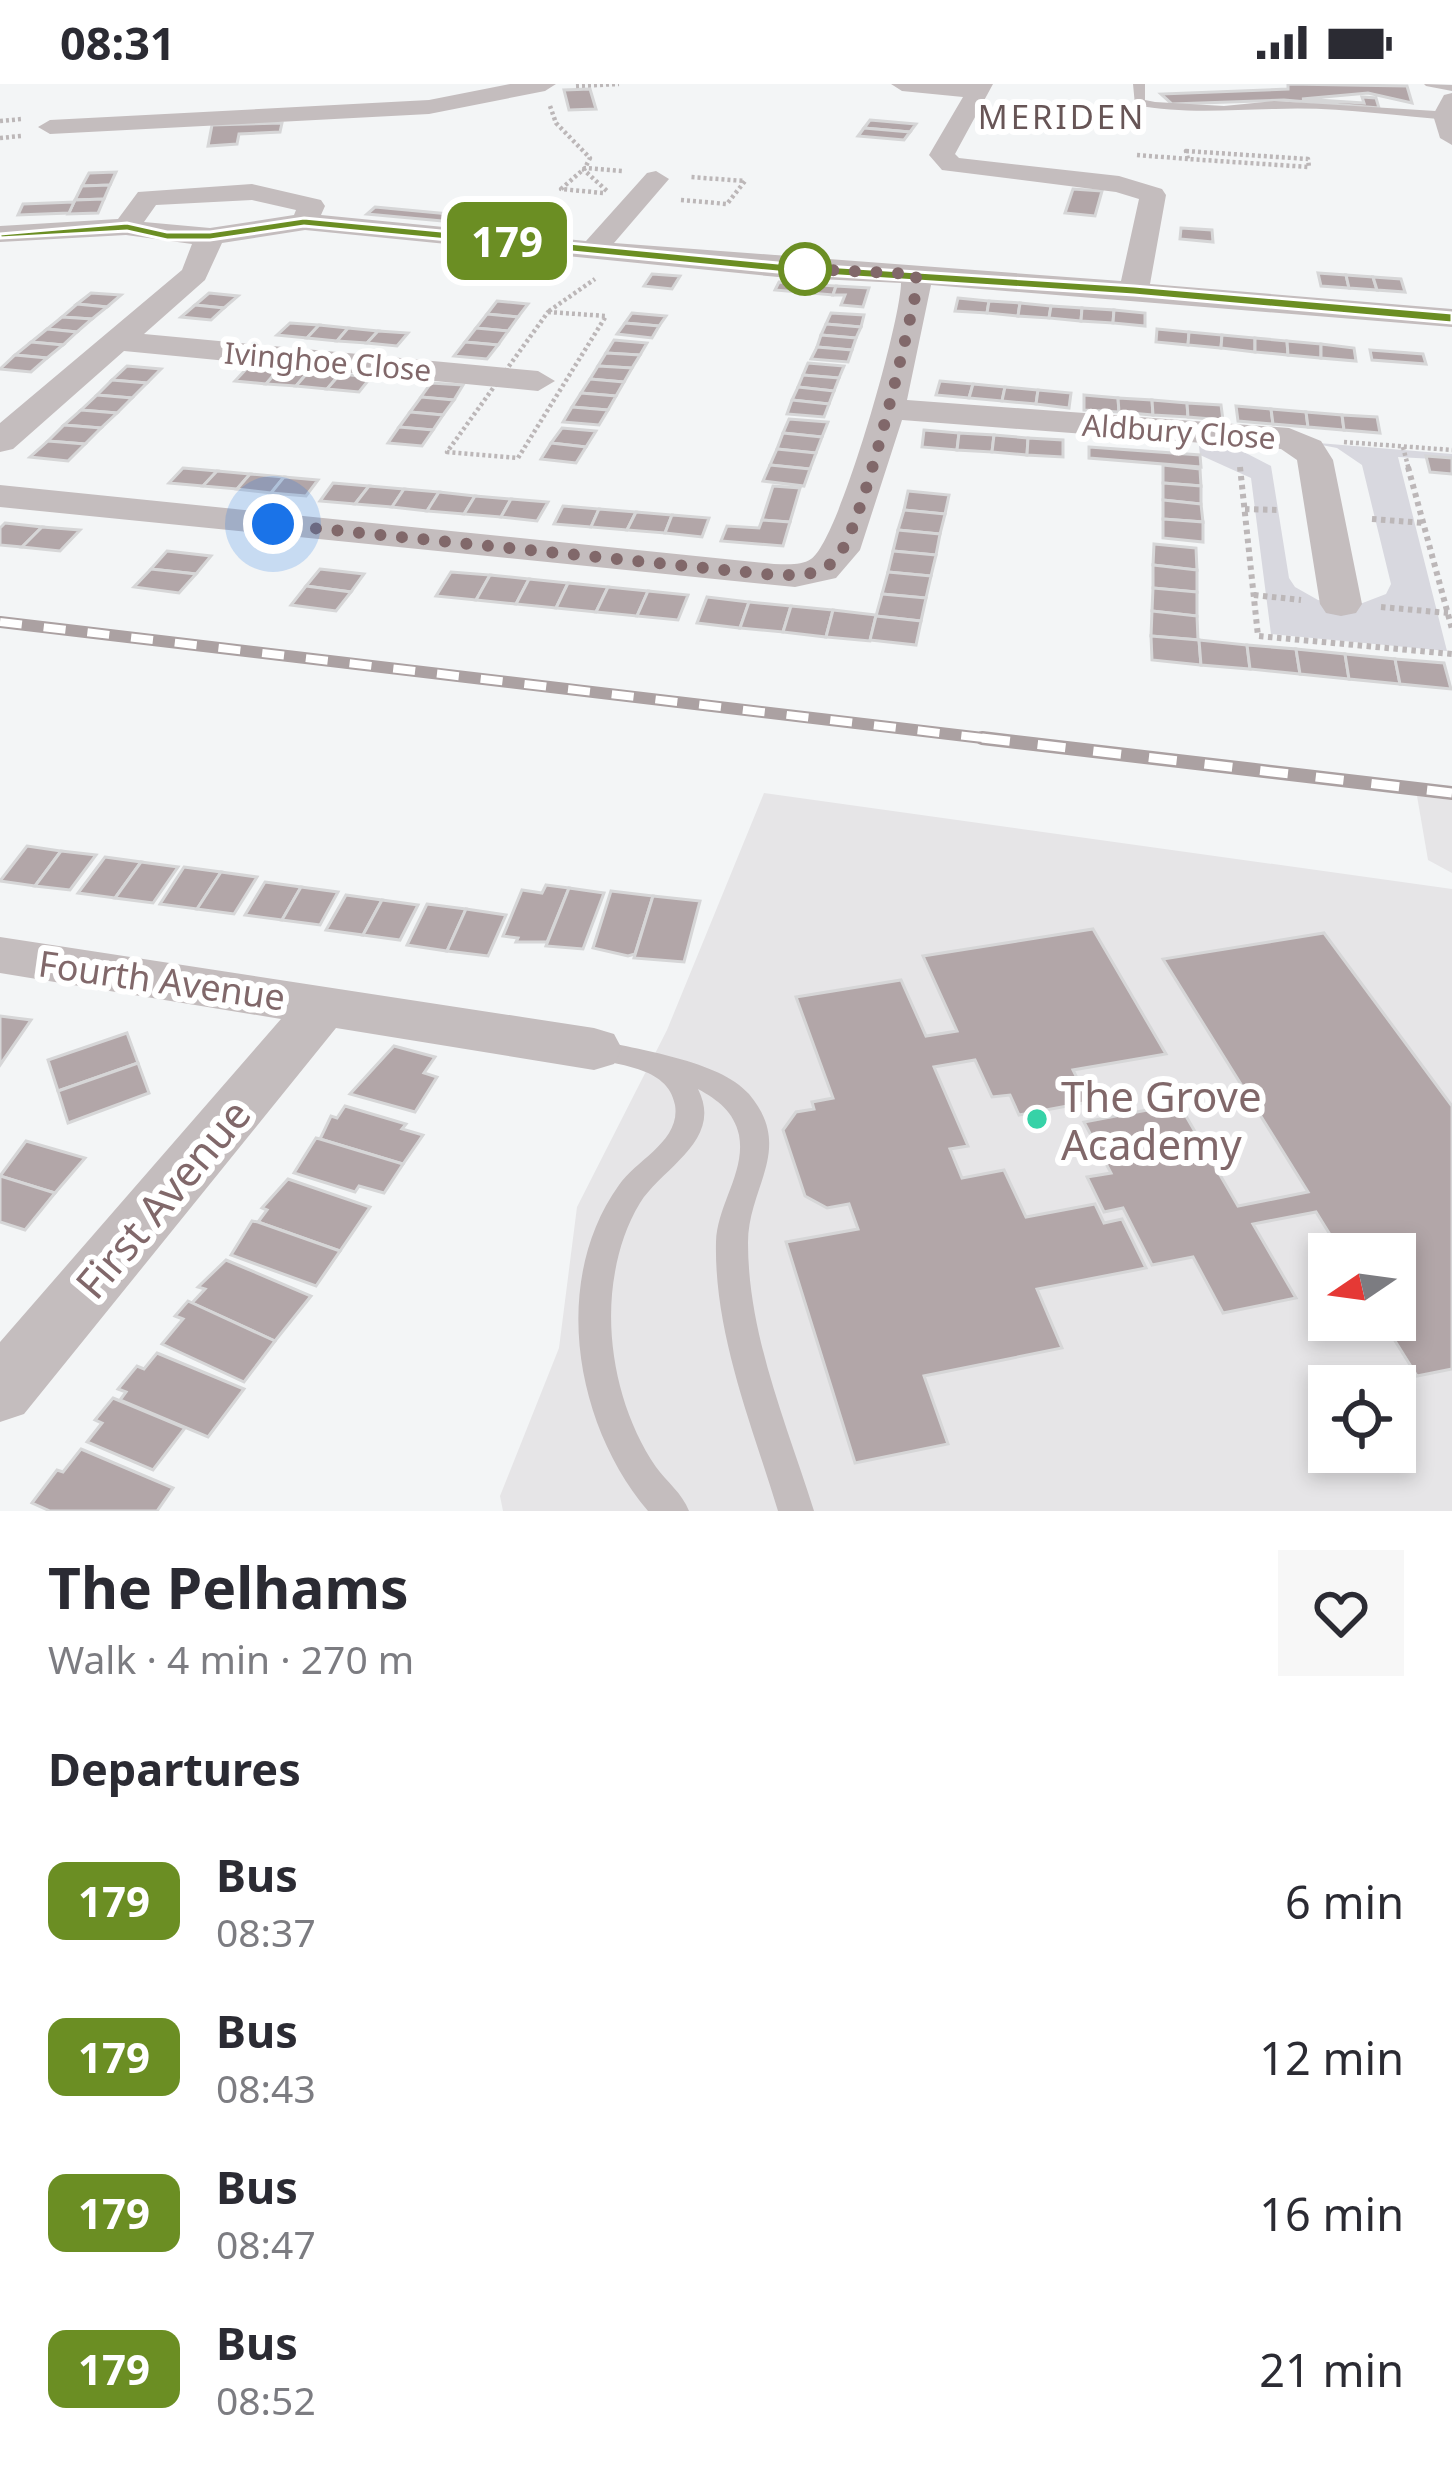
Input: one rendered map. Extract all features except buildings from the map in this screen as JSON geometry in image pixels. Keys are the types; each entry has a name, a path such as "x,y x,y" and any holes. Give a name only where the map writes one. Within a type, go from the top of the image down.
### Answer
{"street":[{"path":"902,84 980,88 942,155 951,166 1118,184 1153,195"},
{"path":"50,127 178,130 429,106 545,87"},
{"path":"1134,290 1153,195 1152,156"},
{"path":"593,250 656,179"},
{"path":"127,227 153,188 289,195 311,206 304,222"},
{"path":"0,234 127,227 167,236 210,236 304,222 778,268 1134,290 1452,318"},
{"path":"0,441 195,274 210,236"},
{"path":"0,496 774,575 812,574 842,554 889,409 916,274"},
{"name":"Ivinghoe Close","path":"118,340 538,381"},
{"path":"0,406 38,408"},
{"name":"Aldbury Close","path":"889,409 1289,439 1308,448 1315,460 1341,604"},
{"name":"Fourth Avenue","path":"0,955 594,1049"},
{"name":"First Avenue","path":"0,1392 325,1004"}],"lane":[{"path":"1139,84 1139,103 1160,106 1252,109 1274,105 1450,117"},
{"path":"1430,84 1452,88"},
{"path":"594,1049 724,1088 739,1103 752,1133 753,1175 732,1223 735,1283 750,1358 796,1511"},
{"path":"668,1070 686,1088 688,1126 628,1194 612,1224 597,1280 601,1364 621,1445 638,1477 671,1511"}],"path":[{"path":"575,86 619,84"},
{"path":"545,87 556,124 590,158 584,170 611,193"},
{"path":"1152,156 1188,159 1228,162 1309,167 1308,159 1186,152 1188,159"},
{"path":"1289,439 1452,450"},
{"path":"1403,446 1452,629"},
{"path":"1245,509 1278,510"},
{"path":"1372,519 1424,523"}],"shaded area":[{"path":"1306,442 1452,454 1452,460 1398,457 1447,651 1271,634 1251,478 1200,455 1199,446 1240,450 1271,466 1289,578 1295,587 1318,600 1360,604 1386,594 1391,584 1362,465 1337,448"},
{"name":"The Grove Academy","path":"764,793 1452,889 1452,1511 503,1511 500,1496 559,1348 577,1207 667,1030"},
{"path":"1417,796 1452,800 1452,873 1428,860"}],"railway":[{"path":"0,622 1008,741"},
{"path":"982,738 1452,793"}],"bus line":[{"name":"179","path":"0,234 127,227 167,236 210,236 304,222 778,268 1134,290 1452,318"}],"place":[{"name":"The Grove Academy","path":"1037,1119"}],"district":[{"name":"MERIDEN","path":"1062,116"}],"route":[{"path":"273,524 774,575 812,574 829,566 842,554 889,409 916,274 805,269"}]}
